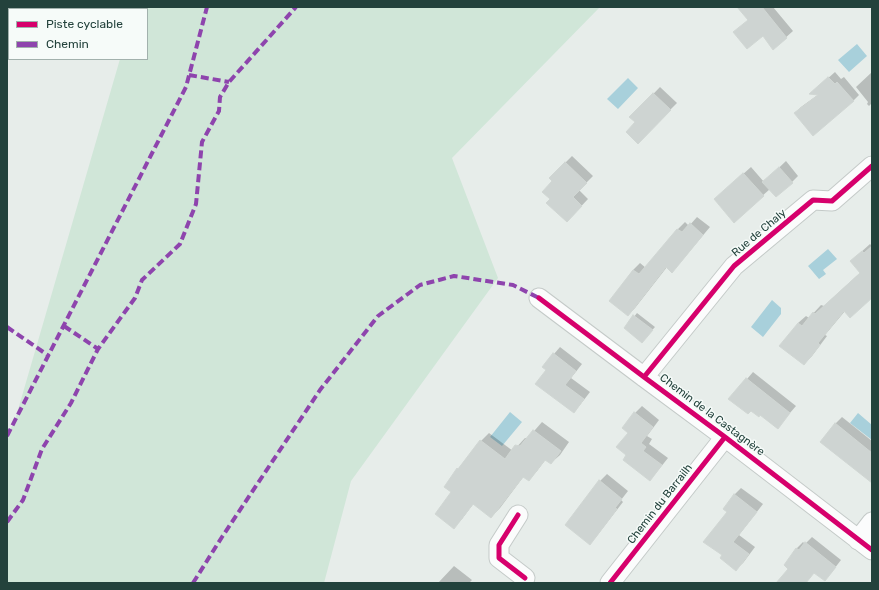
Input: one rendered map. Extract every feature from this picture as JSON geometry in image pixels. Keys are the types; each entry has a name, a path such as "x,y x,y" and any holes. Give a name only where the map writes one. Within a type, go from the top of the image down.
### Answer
{"street":[{"name":"Rue de Chaly","path":"644,377 734,266 813,200 832,201 872,166"},
{"name":"Chemin de la Castagnère","path":"539,298 725,437 865,545"},
{"name":"Chemin du Barrailh","path":"610,583 725,437"},
{"path":"518,515 498,546 499,558 526,581"},
{"path":"865,545 872,522"}],"green space":[{"path":"600,7 452,158 498,278 351,481 324,583 7,583 7,436 15,420 120,60 148,60 148,8 135,8"}],"water":[{"path":"857,44 867,56 849,72 838,60"},
{"path":"628,78 638,88 618,109 607,99"},
{"path":"828,249 837,259 823,270 826,274 819,279 808,266"},
{"path":"772,300 781,308 781,314 763,337 751,327"},
{"path":"510,412 522,422 502,446 490,437"},
{"path":"858,413 872,425 872,440 850,423"}],"building":[{"path":"737,7 762,7 787,38 773,50 763,36 747,49 733,32 748,20"},
{"path":"828,77 835,84 837,82 854,101 813,136 794,113 818,95 809,94"},
{"path":"653,93 671,110 638,144 626,132 635,122 629,117"},
{"path":"565,162 587,183 573,197 582,206 567,222 546,203 550,199 542,192 552,181 549,178"},
{"path":"779,167 793,183 776,197 762,182"},
{"path":"743,173 764,196 734,223 714,199"},
{"path":"690,223 703,235 672,273 666,267 628,316 609,301 633,270 639,274 677,229 682,232"},
{"path":"872,246 872,298 850,318 844,311 818,343 820,345 804,365 779,346 798,323 802,326 813,312 815,314 860,273 850,261 862,251 864,253"},
{"path":"633,315 653,330 642,343 624,328"},
{"path":"553,353 576,371 565,385 584,399 574,413 535,384 546,370 542,367"},
{"path":"746,378 790,413 778,429 760,415 759,417 751,411 748,414 728,399"},
{"path":"634,412 653,427 641,443 646,447 643,451 662,465 650,481 623,460 626,455 616,447 628,433 622,428"},
{"path":"835,423 872,453 872,483 820,442"},
{"path":"533,430 561,451 551,464 545,460 529,481 523,477 491,518 473,504 454,529 435,514 451,492 444,487 457,468 458,469 480,440 505,459 515,445 520,446"},
{"path":"599,480 622,499 615,508 617,509 590,545 565,525"},
{"path":"734,494 757,512 733,542 749,554 736,571 720,558 722,555 703,542 727,512 723,509"},
{"path":"805,542 836,567 825,581 814,573 806,583 776,583 788,569 784,565 796,548 799,550"}],"marked path":[{"path":"7,436 186,87 207,7"},
{"path":"7,522 23,500 42,449 71,403 98,349 135,298 142,280 180,244 196,204 202,142 219,111 220,97 229,82 296,7"},
{"path":"189,75 229,82"},
{"path":"193,583 320,390 378,316 420,285 454,276 513,285 539,298"},
{"path":"64,326 98,349"},
{"path":"7,327 49,356"}],"cycle path":[{"path":"644,377 734,266 813,200 832,201 872,166"},
{"path":"539,298 725,437 872,550"},
{"path":"610,583 725,437"},
{"path":"518,515 499,545 499,558 525,578"}]}
